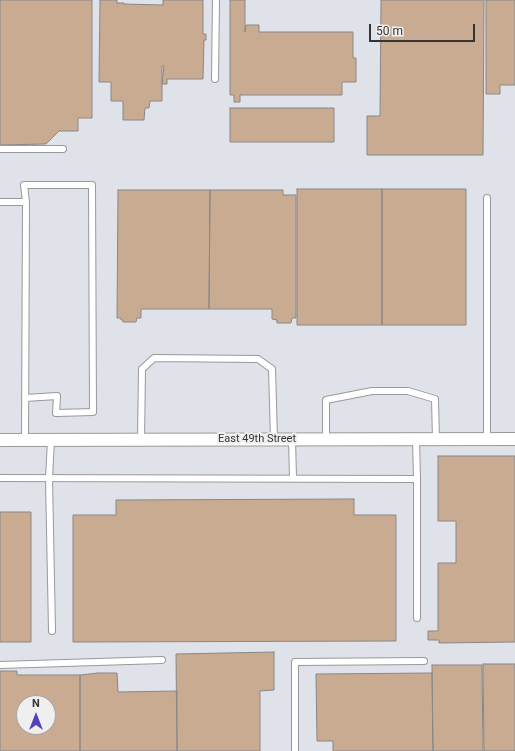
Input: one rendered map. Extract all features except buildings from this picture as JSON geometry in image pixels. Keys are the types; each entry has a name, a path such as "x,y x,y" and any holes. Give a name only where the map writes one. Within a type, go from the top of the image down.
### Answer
{"street":[{"name":"East 49th Street","path":"0,440 515,439"}],"lane":[{"path":"215,79 216,0"},
{"path":"0,149 63,149"},
{"path":"25,398 57,396 56,413 93,412 92,185 24,185 26,202 25,398 25,440"},
{"path":"487,198 487,439"},
{"path":"0,202 26,202"},
{"path":"141,440 142,369 154,358 258,359 272,369 274,439"},
{"path":"326,439 326,400 372,390 408,391 435,399 436,439"},
{"path":"292,439 293,478"},
{"path":"416,439 416,618"},
{"path":"51,440 49,478 52,632"},
{"path":"0,478 416,479"},
{"path":"0,665 162,660"},
{"path":"295,751 295,662 424,661"}],"shaded area":[{"path":"0,0 515,0 515,751 0,751"}]}
